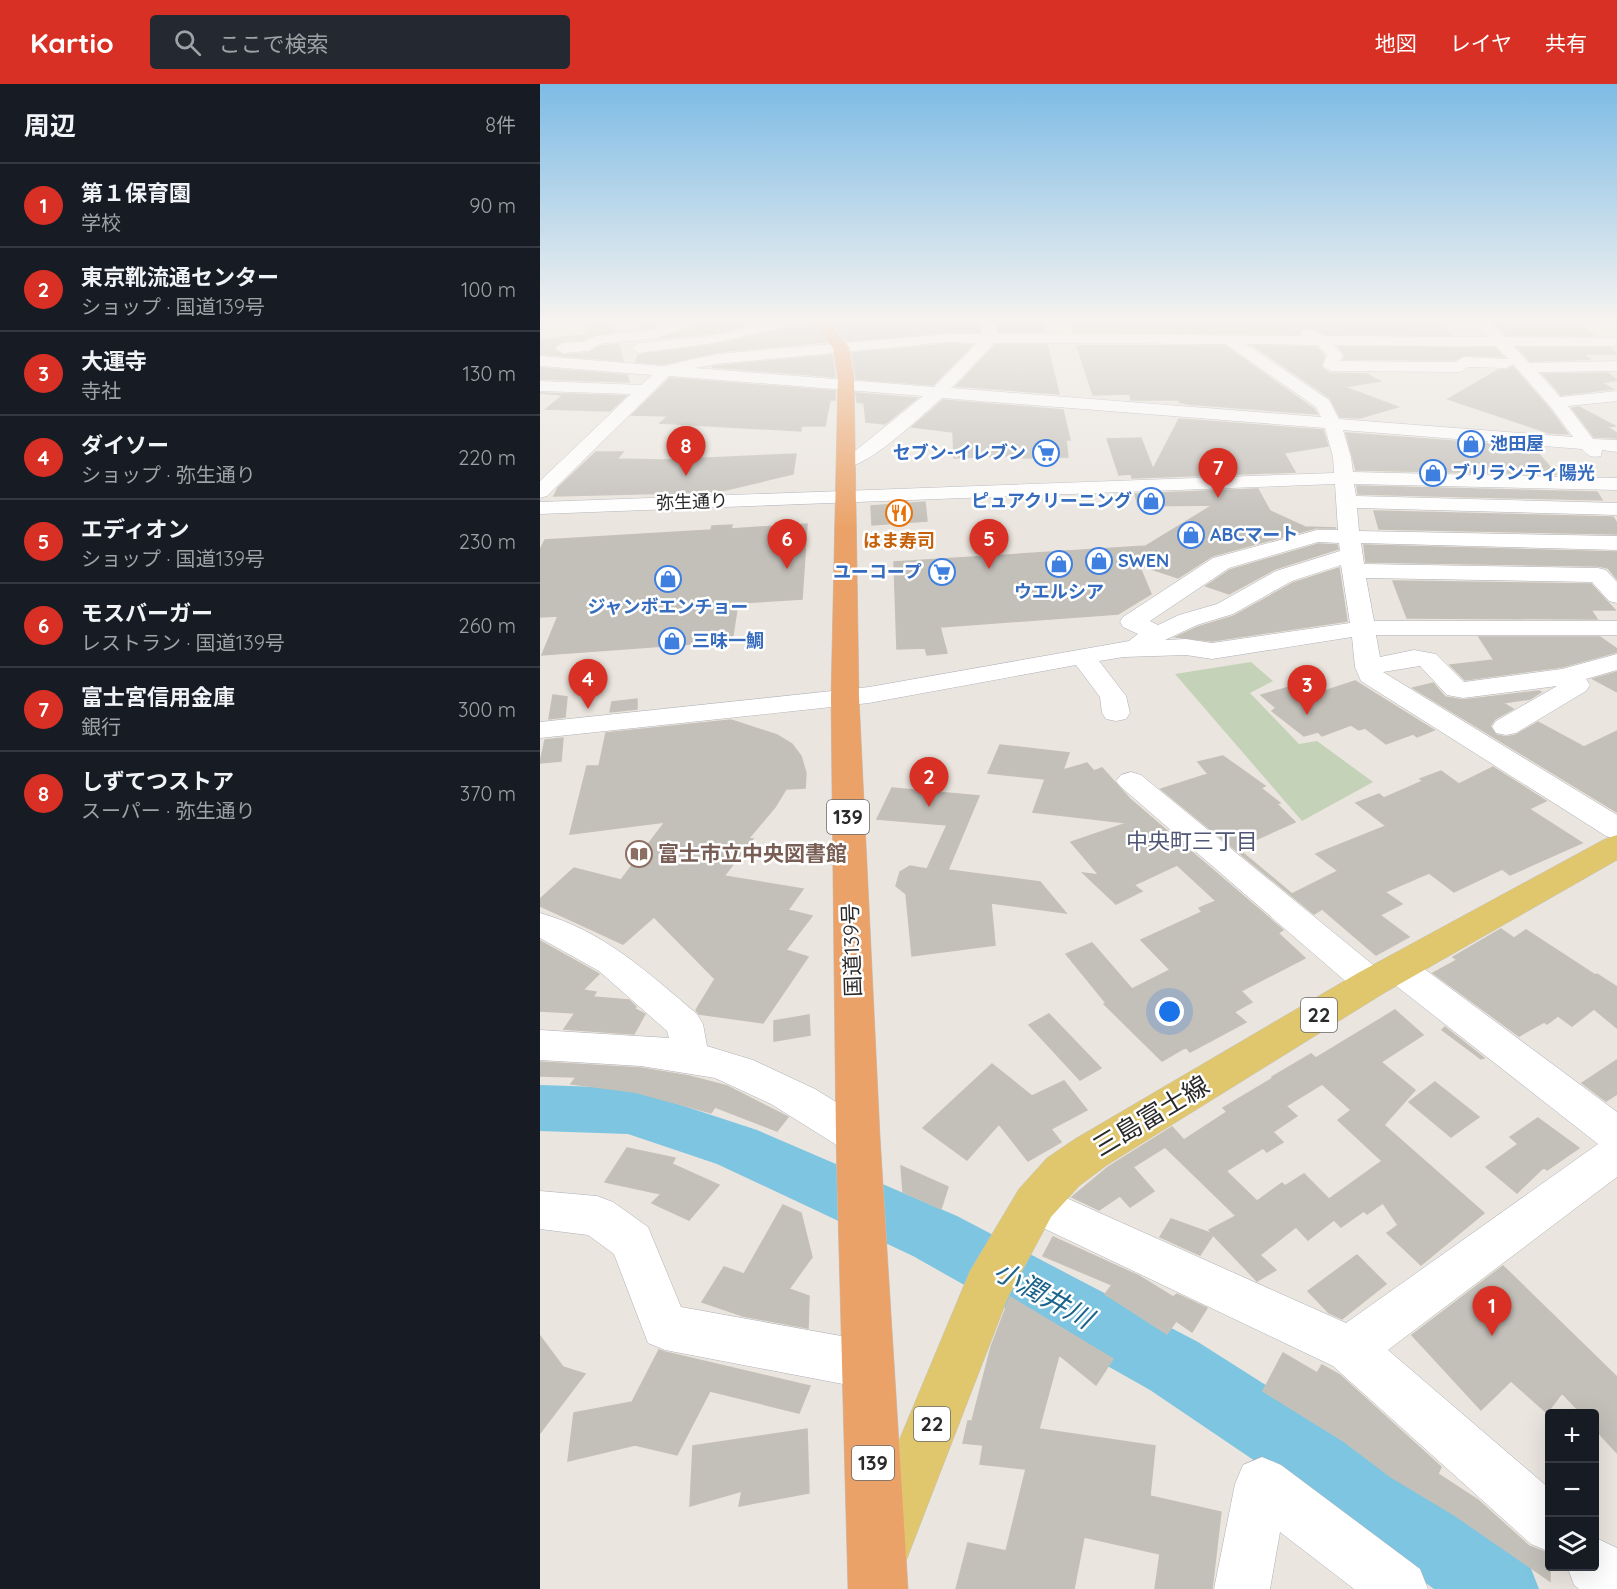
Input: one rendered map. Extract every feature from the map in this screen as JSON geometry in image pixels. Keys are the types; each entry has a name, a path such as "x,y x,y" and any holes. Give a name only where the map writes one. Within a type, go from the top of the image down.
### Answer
{"highway":[{"name":"国道139号","path":"846,389 844,698 862,1242 878,1575"}],"main road":[{"name":"三島富士線","path":"878,1575 987,1287 1024,1221 1064,1172 1091,1152 1384,976 1617,846"}],"street":[{"path":"626,389 647,390"},
{"path":"907,389 1332,423 1590,447 1617,446"},
{"path":"845,463 862,455 943,389"},
{"path":"1301,389 1323,404 1332,423 1343,468 1352,554 1370,675 1389,689 1617,829"},
{"path":"1545,389 1590,447 1617,476"},
{"path":"540,492 647,390"},
{"path":"1556,402 1617,396"},
{"path":"1390,460 1532,469 1558,462 1590,447"},
{"path":"1343,468 1366,459"},
{"path":"1343,468 1617,484"},
{"name":"弥生通り","path":"540,508 844,496 1343,468"},
{"path":"1347,502 1617,509"},
{"path":"1158,634 1132,622 1221,563 1317,536 1352,554 1598,575"},
{"path":"1578,542 1598,575 1617,596"},
{"path":"1124,649 1188,620 1225,609 1284,576 1352,554 1578,542 1617,543"},
{"path":"540,730 844,698 972,678 1124,649 1186,647 1212,651 1362,628 1617,628"},
{"path":"1083,657 1113,696 1116,713"},
{"path":"1368,667 1414,658 1427,659 1456,689 1463,690 1564,677 1617,662"},
{"path":"1506,727 1577,685 1564,677"},
{"path":"1131,782 1384,976 1617,1135"},
{"path":"540,925 561,933 612,962 684,1024 688,1038 688,1057"},
{"path":"540,1045 688,1057 738,1070 823,1112 858,1137"},
{"path":"1350,1348 1617,1153"},
{"path":"540,1210 597,1216 632,1241 665,1327 869,1365"},
{"path":"1024,1221 1350,1348 1545,1521"},
{"path":"1242,1589 1262,1484 1400,1589"},
{"path":"1599,1568 1617,1584"}],"green space":[{"path":"1251,662 1273,681 1250,693 1299,744 1317,741 1373,782 1302,821 1175,674"}],"building":[{"path":"658,389 835,391 835,400 830,400 825,426 801,426 801,431 660,423 668,416 632,415"},
{"path":"998,389 1058,389 1059,394"},
{"path":"1091,389 1286,389 1314,409 1317,414 1187,404 1179,402 1180,400 1131,400 1130,394 1093,395"},
{"path":"1317,389 1350,389 1398,407 1360,418 1340,417 1330,398"},
{"path":"1465,389 1532,389 1568,434 1549,433 1448,399"},
{"path":"1556,389 1611,389 1561,395"},
{"path":"540,393 626,396 610,411 546,409 563,395"},
{"path":"856,393 917,398 885,424 866,422 864,403 857,402"},
{"path":"943,400 1063,410 1070,440 1066,440 1068,457 1022,458 1022,455 954,458 953,432 912,427"},
{"path":"1579,407 1615,426 1607,427 1617,433 1617,438 1594,437 1572,408"},
{"path":"1179,419 1323,430 1328,446 1284,453 1295,472 1132,478 1131,474 1119,475 1107,439 1141,438 1153,469"},
{"path":"1346,433 1533,447 1556,474 1356,470"},
{"path":"596,452 623,452 617,459 662,460 796,454 793,474 717,492 554,496 558,488"},
{"path":"1357,486 1597,492 1602,500 1358,494"},
{"path":"1258,489 1270,511 1305,527 1336,528 1316,528 1212,556 1178,578 1139,565 1151,594 1118,614 940,627 947,653 927,655 925,648 897,649 894,562 1146,546 1213,505 1138,506 1135,494"},
{"name":"はま寿司","path":"925,502 927,521 872,525 871,506"},
{"path":"1374,511 1613,517 1617,523 1617,534 1379,529"},
{"path":"807,524 802,599 738,603 732,641 542,655 558,616 540,617 540,550 545,540 711,530 712,526 732,525 731,529"},
{"path":"1318,544 1337,545 1338,549 1275,569 1229,594 1206,586 1230,570"},
{"path":"1364,545 1617,552 1617,579 1608,568 1598,566 1366,562"},
{"path":"1339,568 1347,621 1212,641 1176,637 1198,627 1234,616 1293,583"},
{"path":"1393,581 1591,584 1615,610 1591,610 1597,619 1407,618"},
{"path":"1479,637 1600,637 1617,649 1617,652 1562,667 1465,680 1450,665 1494,660"},
{"path":"1617,672 1617,692 1593,679"},
{"path":"1355,681 1434,730 1417,737 1413,734 1386,744 1365,728 1359,730 1351,725 1322,736 1318,732 1304,736 1272,711 1276,708 1261,695 1293,686 1309,696"},
{"path":"1433,683 1445,697 1463,700 1541,692 1530,699 1503,703 1513,709 1495,719 1490,726 1496,735 1506,737 1516,735 1538,722 1584,747 1617,731 1617,812 1413,688"},
{"path":"553,695 567,697 565,717 549,719"},
{"path":"637,699 637,709 610,712 612,702"},
{"path":"731,720 777,735 792,744 801,756 806,773 805,788 786,789 775,807 749,838 753,839 724,876 803,889 788,910 812,916 786,950 808,957 763,1023 699,1014 696,1010 715,979 654,917 623,944 540,906 540,899 574,868 621,880 665,822 570,834 587,766 599,766 606,733"},
{"path":"563,738 561,761 540,763 545,740"},
{"path":"1000,745 1069,753 1063,770 1087,763 1094,771 1102,768 1130,799 1283,930 1278,933 1305,958 1241,991 1252,1002 1234,1012 1246,1022 1190,1052 1186,1047 1162,1061 1104,1004 1106,1003 1066,954 1092,943 1132,989 1170,970 1141,940 1202,912 1199,908 1216,901 1177,865 1134,885 1142,891 1116,904 1083,873 1099,875 1071,842 1127,823 1033,812 1045,779 988,773"},
{"path":"1223,756 1265,786 1261,788 1280,803 1277,804 1295,822 1237,848 1292,894 1338,871 1316,854 1386,826 1356,803 1379,794 1384,798 1441,771 1459,784 1493,767 1546,801 1529,809 1582,843 1510,875 1502,869 1454,892 1429,873 1385,892 1402,904 1380,915 1409,937 1376,955 1322,909 1314,914 1161,789 1208,774 1198,762"},
{"path":"892,788 979,796 948,870 1040,882 1066,913 991,903 995,945 912,956 906,894 896,886 900,872 910,866 927,869 947,825 877,819"},
{"path":"1501,929 1514,938 1526,930 1617,987 1617,1028 1594,1009 1572,1026 1558,1016 1547,1024 1544,1022 1519,1036 1433,973 1457,960 1453,957"},
{"path":"540,941 599,974 583,990 596,992 593,997 629,1000 636,1007 635,1009 645,1014 634,1034 564,1029 575,1013 540,1011"},
{"path":"1395,1010 1423,1035 1381,1062 1415,1090 1384,1125 1484,1213 1421,1265 1387,1233 1398,1225 1383,1203 1367,1214 1364,1211 1341,1227 1334,1220 1308,1240 1296,1227 1260,1255 1276,1270 1257,1281 1213,1235 1200,1255 1160,1237 1171,1219 1213,1234 1209,1230 1236,1216 1165,1147 1133,1167 1154,1191 1130,1207 1120,1196 1099,1210 1072,1197 1108,1167 1172,1127 1184,1140 1227,1112 1223,1108 1272,1077 1311,1054 1316,1058","holes":["1322,1084 1351,1110 1338,1120 1382,1161 1329,1199 1304,1174 1285,1186 1282,1183 1257,1201 1226,1171 1263,1148 1267,1152 1283,1142 1273,1132 1297,1116 1286,1106"]},
{"path":"1049,1014 1101,1068 1080,1080 1029,1025"},
{"path":"809,1015 810,1035 774,1041 774,1021"},
{"path":"1445,1027 1484,1058 1481,1059 1442,1030"},
{"path":"1617,1060 1617,1094 1606,1101 1582,1083"},
{"path":"540,1062 641,1068 689,1076 727,1086 788,1117 777,1131 715,1107 711,1113 635,1092 571,1084 576,1077 540,1076"},
{"path":"992,1064 1032,1096 1064,1081 1087,1110 1051,1129 1061,1142 1028,1161 999,1124 967,1160 923,1128"},
{"path":"1435,1082 1479,1117 1451,1137 1409,1102"},
{"path":"1538,1118 1579,1148 1547,1170 1544,1167 1517,1193 1486,1167 1518,1144 1510,1137"},
{"path":"627,1148 675,1158 672,1164 719,1185 689,1220 652,1203 661,1194 605,1182"},
{"path":"901,1166 948,1187 941,1209 903,1192"},
{"path":"783,1205 801,1213 812,1257 789,1289 809,1296 808,1328 743,1316 702,1302 724,1267 744,1274"},
{"path":"1053,1237 1139,1276 1173,1297 1177,1294 1207,1308 1192,1332 1176,1321 1167,1334 1105,1294 1112,1285 1043,1256"},
{"path":"1357,1255 1386,1284 1342,1319 1329,1313 1308,1291"},
{"path":"1503,1266 1617,1377 1617,1453 1599,1433 1599,1409 1577,1409 1562,1393 1550,1409 1545,1409 1545,1411 1511,1381 1481,1410 1412,1335"},
{"path":"1010,1297 1113,1359 1096,1385 1059,1355 1039,1429 1155,1446 1150,1496 1221,1512 1212,1589 1155,1589 1160,1554 1084,1537 1074,1589 956,1589 968,1543 1006,1551 1026,1469 980,1464 983,1445 963,1443 968,1421 972,1421 991,1347"},
{"path":"540,1336 563,1367 585,1374 540,1433"},
{"path":"659,1350 810,1386 799,1413 710,1391 677,1455 635,1445 568,1461 574,1413 632,1402"},
{"path":"1283,1353 1317,1373 1322,1365 1340,1375 1441,1467 1438,1474 1478,1500 1529,1546 1545,1552 1545,1571 1550,1571 1550,1581 1453,1514 1391,1477 1342,1440 1263,1391"},
{"path":"807,1429 809,1493 739,1506 742,1491 690,1506 693,1446"}],"waterway":[{"name":"小潤井川","path":"540,1108 629,1111 737,1147 935,1236 1174,1366 1334,1471 1500,1589"}],"place":[{"name":"池田屋","path":"1471,444"},
{"name":"セブン-イレブン","path":"1046,453"},
{"name":"ブリランティ陽光","path":"1433,473"},
{"name":"しずてつストア","path":"686,476"},
{"name":"富士宮信用金庫","path":"1218,498"},
{"name":"ピュアクリーニング","path":"1151,501"},
{"name":"はま寿司","path":"899,513"},
{"name":"ABCマート","path":"1191,535"},
{"name":"SWEN","path":"1099,561"},
{"name":"ウエルシア","path":"1059,564"},
{"name":"モスバーガー","path":"787,569"},
{"name":"エディオン","path":"989,569"},
{"name":"ユーコープ","path":"942,572"},
{"name":"ジャンボエンチョー","path":"668,579"},
{"name":"三味一鯛","path":"672,641"},
{"name":"ダイソー","path":"588,709"},
{"name":"大運寺","path":"1307,715"},
{"name":"東京靴流通センター","path":"929,807"},
{"name":"富士市立中央図書館","path":"639,854"},
{"name":"第１保育園","path":"1492,1336"}],"district":[{"name":"中央町三丁目","path":"1192,841"}]}
